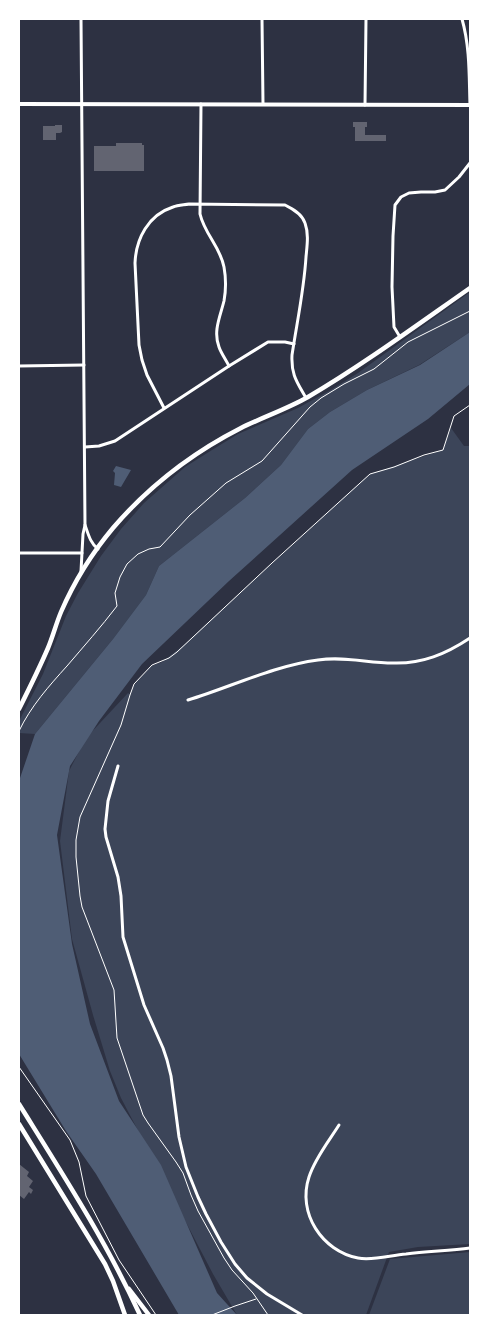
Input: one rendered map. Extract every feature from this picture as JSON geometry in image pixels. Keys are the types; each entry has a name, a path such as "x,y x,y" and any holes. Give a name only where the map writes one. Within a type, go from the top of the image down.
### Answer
{"main road":[{"path":"19,709 48,646 62,611 81,573 113,528 159,482 204,448 241,428 306,398 356,367 470,288"},
{"path":"19,1104 125,1282 140,1315"},
{"path":"19,1124 95,1246 113,1281 125,1315"},
{"path":"125,1282 149,1315"}],"street":[{"path":"81,19 85,447 85,525 83,534 81,573"},
{"path":"262,19 263,104"},
{"path":"365,105 366,19"},
{"path":"19,104 470,105 469,60 467,40 462,19"},
{"path":"201,104 200,214 203,225 218,249 224,268 224,302 217,323 216,332 219,348 229,366"},
{"path":"400,337 394,327 393,236 395,205 402,197 409,193 445,190 459,177 470,163"},
{"path":"164,408 147,375 142,360 135,253 142,234 152,219 173,207 189,204 285,205 300,214 305,222 308,235 305,280 292,355 293,373 306,398"},
{"path":"85,447 99,446 115,441 268,342 285,342 294,344"},
{"path":"19,366 84,365"},
{"path":"85,525 90,539 98,549"},
{"path":"19,553 82,552"},
{"path":"188,700 276,669 310,661 347,658 383,662 412,662 434,657 447,652 470,638"},
{"path":"118,766 108,801 105,830 118,877 121,896 123,937 144,1005 163,1048 170,1076 179,1138 190,1177 206,1214 235,1264 247,1278 263,1291 302,1315"},
{"path":"339,1124 312,1170 306,1186 306,1203 311,1221 327,1243 343,1253 366,1259 408,1253 470,1248"}],"path":[{"path":"19,731 24,720 40,696 100,628 117,606 116,593 120,577 127,564 138,554 149,549 160,547 190,515 226,483 262,461 310,407 321,398 344,384 374,369 408,342 470,311"},
{"path":"268,1315 246,1284 232,1270 224,1258 198,1210 180,1168 143,1115 117,1038 114,990 84,915 80,896 75,852 78,827 86,802 121,725 134,685 152,665 177,652 370,474 443,450 454,416 470,405"},
{"path":"19,1067 70,1140 79,1162 86,1196 119,1260 156,1315"},
{"path":"212,1315 256,1299"}],"shaded area":[{"path":"470,292 470,332 419,365 367,390 330,412 308,429 281,465 245,498 159,566 146,595 113,639 35,734 19,733 19,721 43,674 66,616 78,593 101,556 121,529 144,503 185,467 238,434 298,408 329,391 358,373"},
{"path":"470,332 470,384 428,419 352,470 229,581 142,664 99,721 70,766 57,835 72,944 90,1024 119,1101 161,1165 217,1293 237,1315 179,1315 96,1174 66,1131 19,1054 19,781 35,734 113,639 146,595 159,566 245,498 281,465 308,429 330,412 367,390 420,365"},
{"path":"451,428 464,446 470,446 470,1244 418,1247 389,1252 366,1315 237,1315 213,1274 121,1098 110,1071 72,939 60,841 69,771 86,738 128,693 130,694 134,685 151,666 162,662 185,644 370,474 443,450"},
{"path":"116,466 131,470 121,487 114,485 115,473 113,471"},
{"path":"470,1252 470,1315 369,1315 390,1259"}],"building":[{"path":"353,122 367,122 367,127 365,127 365,135 386,135 386,141 355,141 355,127 353,127"},
{"path":"62,125 62,132 56,133 56,140 43,140 43,126"},
{"path":"116,143 142,143 142,145 144,145 144,171 94,171 94,146 116,146"},
{"path":"19,1164 29,1172 27,1176 33,1181 29,1187 33,1190 31,1194 29,1192 24,1199 19,1195"}]}
